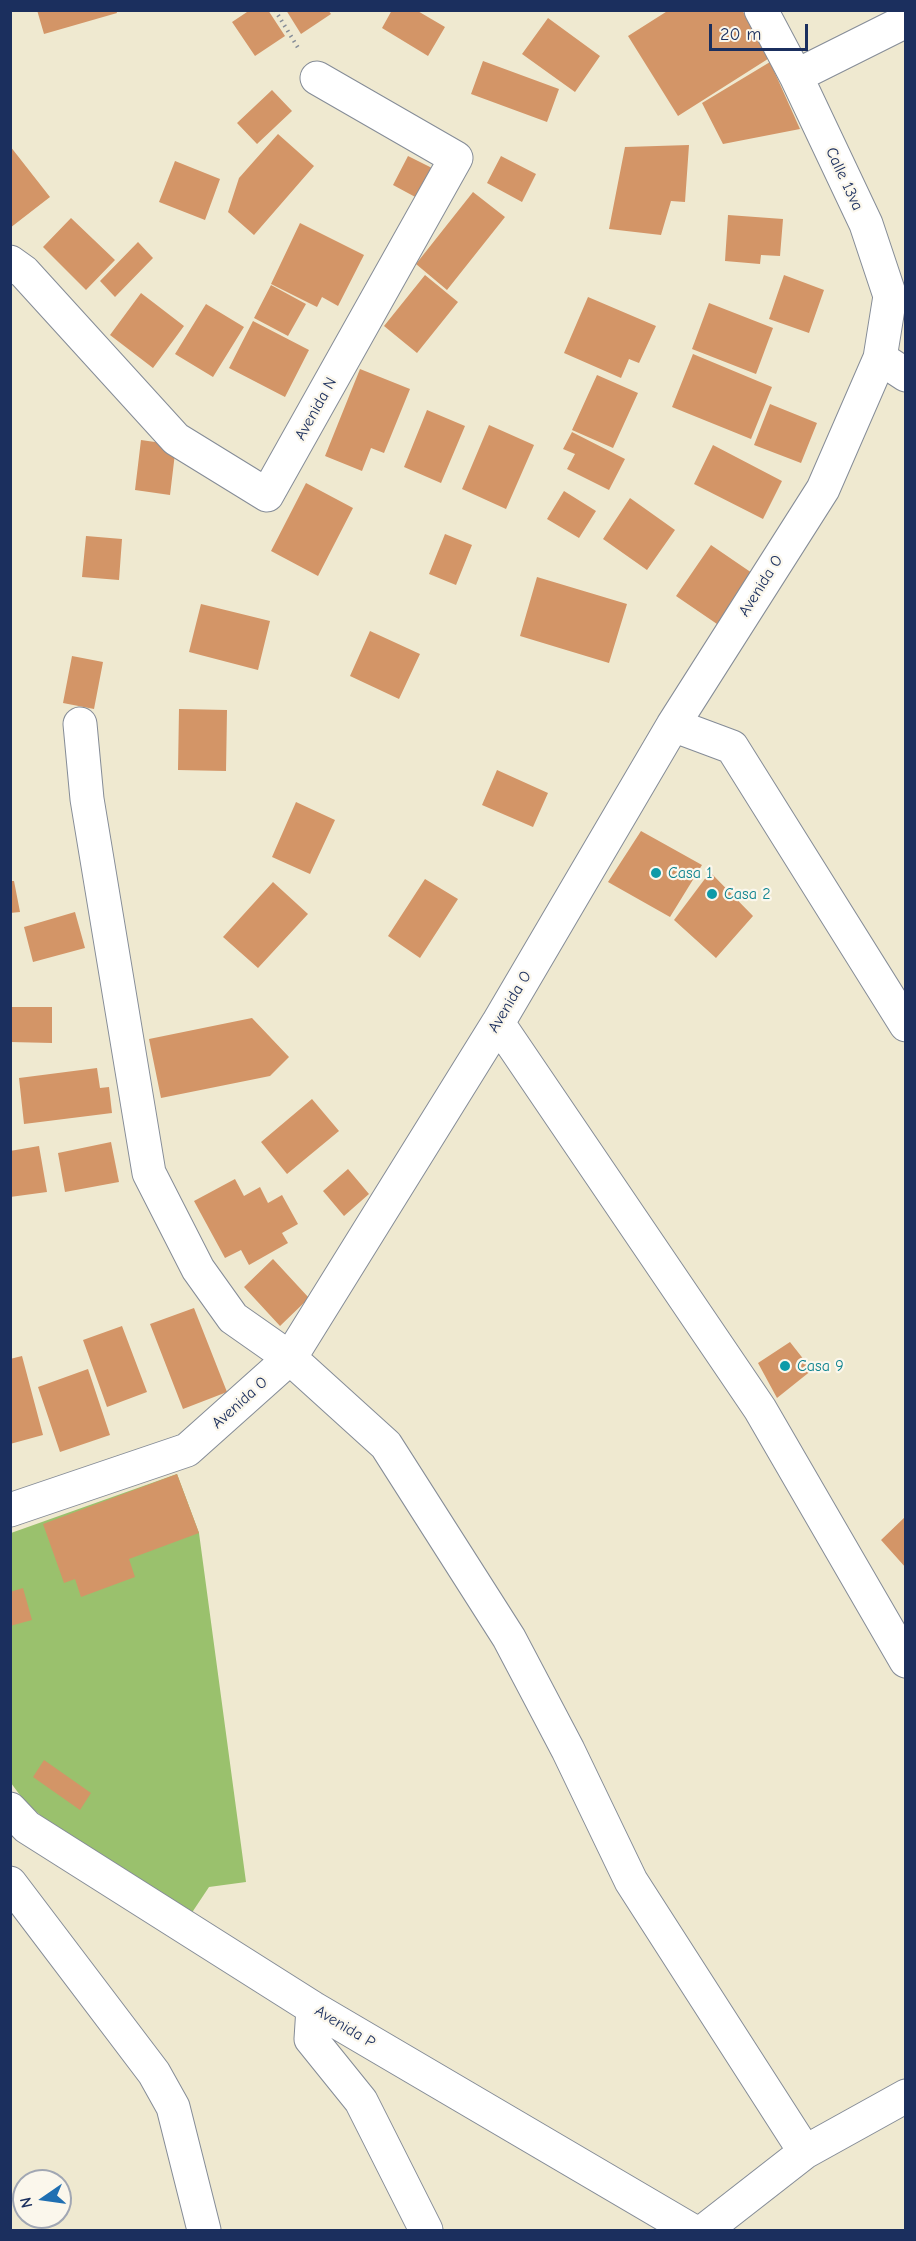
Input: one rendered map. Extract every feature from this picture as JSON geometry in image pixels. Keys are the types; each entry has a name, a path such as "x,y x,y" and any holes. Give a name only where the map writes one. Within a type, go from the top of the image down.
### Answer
{"street":[{"name":"Calle 13va","path":"761,10 796,76 866,224 890,296 893,366"},
{"path":"796,76 906,21"},
{"name":"Avenida N","path":"10,262 24,272 176,439 267,495 456,158 317,78"},
{"name":"Avenida O","path":"10,1510 187,1450 290,1358 498,1023 673,725 823,489 893,366"},
{"path":"80,724 87,799 149,1173 198,1269 233,1318 290,1358 386,1445 509,1638 568,1750 631,1881 805,2152"},
{"path":"673,725 732,747 906,1025"},
{"path":"498,1023 760,1409 906,1661"},
{"name":"Avenida P","path":"10,1809 27,1827 313,2008 691,2230"},
{"path":"10,1883 159,2081 173,2107 204,2230"},
{"path":"313,2008 311,2039 362,2101 426,2230"},
{"path":"705,2230 805,2152 906,2096"}],"path":[{"path":"275,10 317,78"}],"green space":[{"path":"177,1474 199,1533 246,1882 209,1887 189,1917 68,1839 25,1802 11,1783 11,1533"}],"building":[{"path":"37,10 116,10 117,13 44,34"},
{"path":"250,10 268,10 285,36 255,56 232,22"},
{"path":"286,10 328,10 331,14 301,34"},
{"path":"392,10 416,10 445,27 428,56 382,28"},
{"path":"669,10 742,10 771,57 678,116 628,36"},
{"path":"548,18 600,56 575,92 522,54"},
{"path":"483,61 559,89 547,122 471,94"},
{"path":"770,62 800,129 723,144 702,103"},
{"path":"272,90 292,111 257,144 237,123"},
{"path":"278,134 314,166 254,235 228,212 239,178"},
{"path":"689,145 685,202 671,201 661,235 609,229 625,147"},
{"path":"10,146 50,197 10,228"},
{"path":"408,156 434,169 419,199 393,185"},
{"path":"501,156 536,174 522,202 487,183"},
{"path":"175,161 220,179 205,220 159,202"},
{"path":"473,192 505,217 447,290 416,264"},
{"path":"728,215 783,219 780,256 761,255 760,264 725,261"},
{"path":"71,218 115,260 86,290 43,247"},
{"path":"300,223 364,255 338,306 322,297 317,307 271,284"},
{"path":"138,242 153,258 115,297 100,281"},
{"path":"425,275 458,302 417,353 384,326"},
{"path":"784,275 824,290 809,333 769,319"},
{"path":"271,285 306,304 288,336 254,318"},
{"path":"141,293 184,326 153,368 110,335"},
{"path":"588,297 656,326 639,363 629,359 621,378 564,353"},
{"path":"709,303 773,328 756,374 692,349"},
{"path":"206,304 244,327 213,377 175,354"},
{"path":"253,321 309,350 285,397 229,368"},
{"path":"693,354 772,387 751,439 672,407"},
{"path":"360,369 410,389 384,453 371,448 362,471 325,456"},
{"path":"597,375 638,393 613,448 572,430"},
{"path":"770,404 817,423 801,463 754,445"},
{"path":"427,410 465,426 441,483 404,467"},
{"path":"489,425 534,445 506,509 462,489"},
{"path":"572,432 625,459 609,490 567,469 575,454 563,449"},
{"path":"141,440 176,445 170,495 135,490"},
{"path":"713,445 782,481 763,519 694,484"},
{"path":"306,483 353,508 318,576 271,551"},
{"path":"564,491 596,511 579,538 547,519"},
{"path":"630,498 675,530 647,570 603,539"},
{"path":"445,534 472,545 456,585 429,574"},
{"path":"86,536 122,539 119,580 82,577"},
{"path":"711,545 752,573 717,624 676,596"},
{"path":"537,577 627,604 609,663 520,636"},
{"path":"201,604 270,621 258,670 189,652"},
{"path":"370,631 420,654 399,699 350,676"},
{"path":"72,656 103,662 94,709 63,703"},
{"path":"179,709 227,710 226,771 178,770"},
{"path":"497,770 548,793 533,827 482,805"},
{"path":"296,802 335,820 310,874 272,857"},
{"name":"Casa 1","path":"641,831 702,865 670,917 608,882"},
{"name":"Casa 2","path":"710,872 753,916 716,958 674,920"},
{"path":"425,879 458,899 420,958 388,936"},
{"path":"10,881 14,881 20,912 10,913"},
{"path":"273,882 308,914 258,968 223,937"},
{"path":"75,912 85,948 33,962 24,927"},
{"path":"10,1007 52,1007 52,1043 10,1042"},
{"path":"252,1018 289,1057 270,1076 161,1098 149,1039"},
{"path":"97,1068 100,1088 109,1087 112,1113 24,1124 19,1078"},
{"path":"312,1099 339,1131 287,1174 261,1142"},
{"path":"111,1142 119,1182 65,1192 58,1153"},
{"path":"39,1146 47,1192 10,1197 10,1151"},
{"path":"348,1169 369,1194 344,1216 323,1191"},
{"path":"235,1179 244,1196 260,1187 268,1203 282,1195 298,1224 282,1233 288,1243 249,1265 241,1250 225,1258 194,1201"},
{"path":"273,1259 309,1298 280,1326 244,1287"},
{"path":"194,1308 227,1392 183,1409 150,1324"},
{"path":"122,1326 147,1392 107,1407 83,1340"},
{"name":"Casa 9","path":"790,1342 812,1370 777,1398 758,1363"},
{"path":"22,1356 43,1435 10,1444 10,1359"},
{"path":"88,1369 110,1435 60,1452 38,1387"},
{"path":"177,1474 199,1533 129,1559 135,1577 81,1597 75,1579 64,1583 43,1524"},
{"path":"906,1516 906,1568 881,1540"},
{"path":"23,1588 32,1620 10,1626 10,1592"},
{"path":"44,1760 91,1793 80,1810 33,1777"}],"place":[{"name":"Casa 1","path":"656,873"},
{"name":"Casa 2","path":"712,894"},
{"name":"Casa 9","path":"785,1366"}]}
